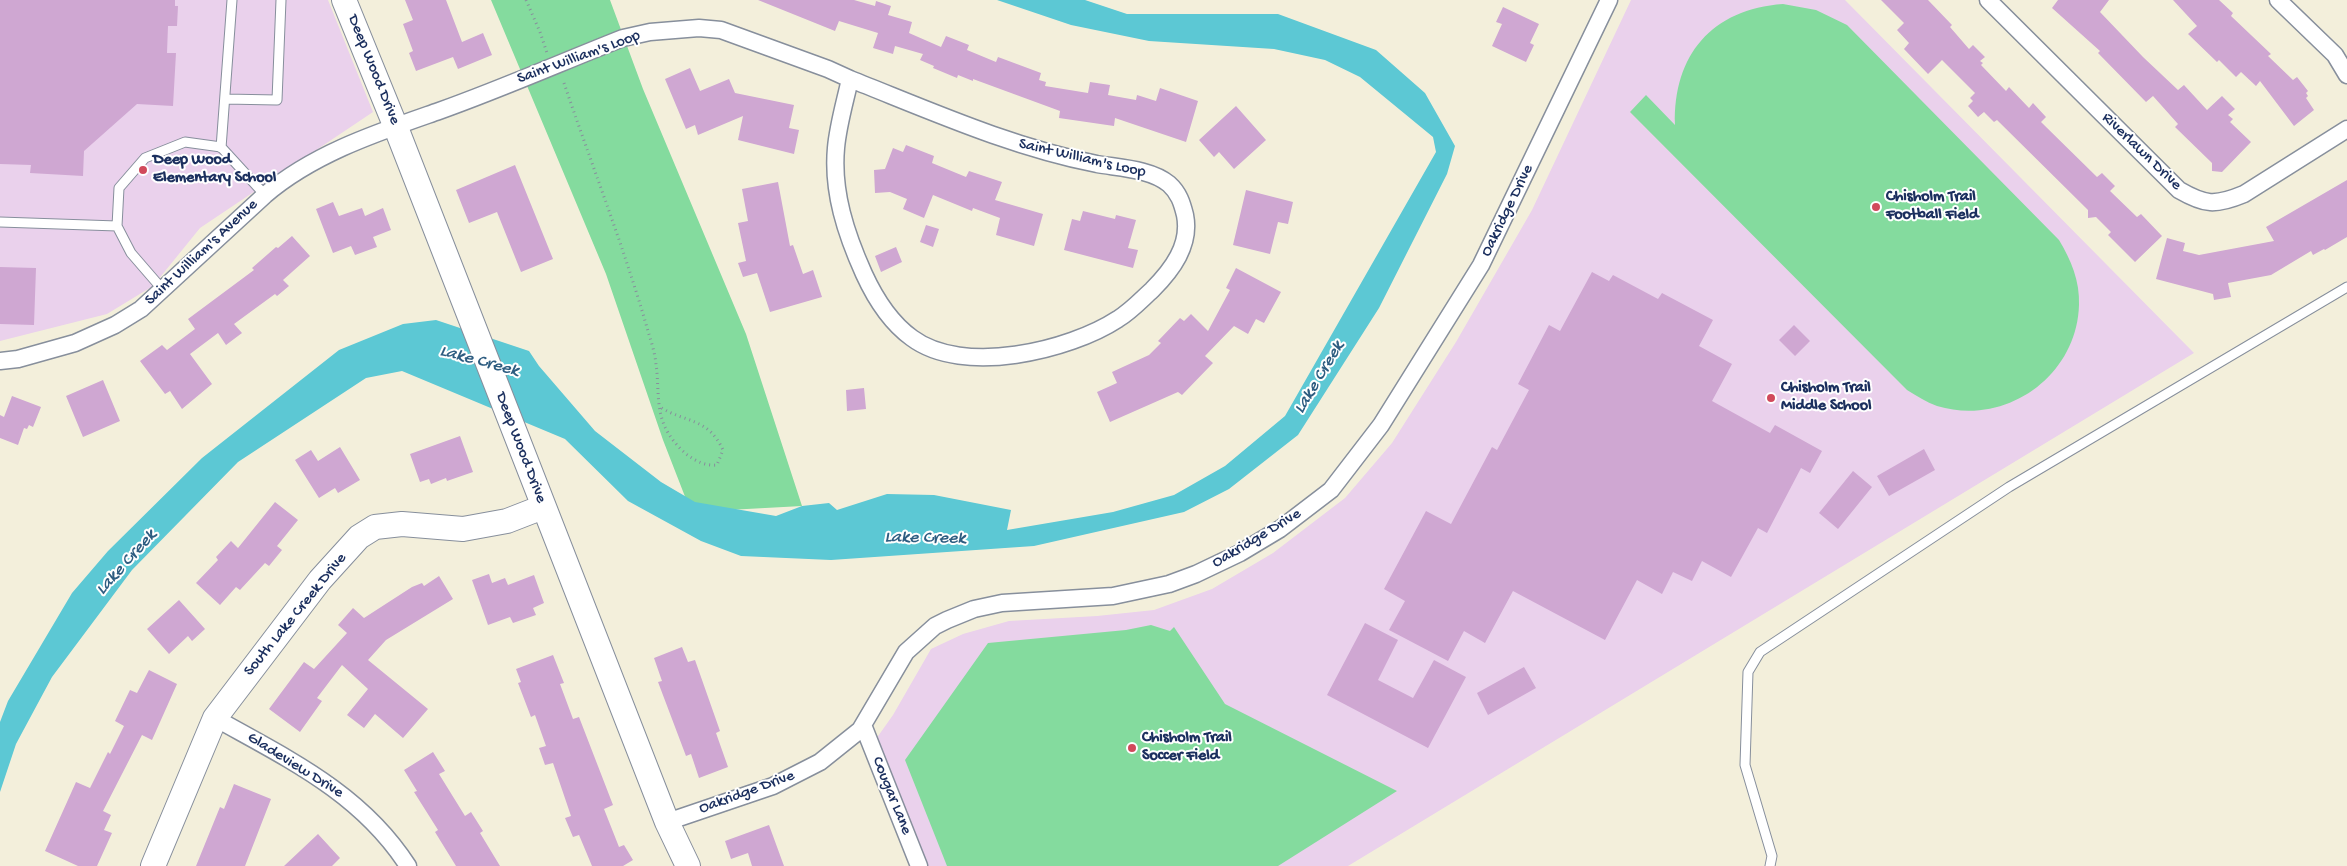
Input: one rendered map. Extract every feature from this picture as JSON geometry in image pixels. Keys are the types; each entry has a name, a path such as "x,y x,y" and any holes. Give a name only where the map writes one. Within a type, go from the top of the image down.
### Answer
{"street":[{"name":"Deep Wood Drive","path":"344,0 395,125 461,298 668,822 688,866"},
{"name":"Oakridge Drive","path":"668,822 773,786 820,762 860,730 906,652 935,626 974,609 1002,603 1113,596 1169,584 1196,574 1240,553 1280,529 1331,490 1381,425 1481,265 1609,0"},
{"name":"Riverlawn Drive","path":"1988,0 2179,190 2195,200 2209,204 2227,201 2244,194 2347,128"},
{"path":"2278,0 2335,55 2347,75"},
{"name":"Saint William's Loop","path":"395,125 439,111 623,38 650,32 698,28 731,32 1014,143 1056,156 1152,174 1168,183 1182,202 1186,221 1186,236 1180,256 1158,284 1131,310 1093,333 1066,344 1038,352 996,356 957,354 925,346 911,338 898,325 870,289 853,250 839,208 835,171 836,147 850,79"},
{"name":"Saint William's Avenue","path":"0,361 18,359 74,343 115,325 141,309 163,290 281,181 307,166 395,125"},
{"name":"South Lake Creek Drive","path":"153,866 215,718 320,580 359,537 375,527 402,524 463,529 507,521 543,507"},
{"name":"Gladeview Drive","path":"215,718 306,769 344,795 378,827 408,866"},
{"name":"Cougar Lane","path":"863,725 919,866"}],"lane":[{"path":"221,148 232,0"},
{"path":"225,99 276,100 281,0"},
{"path":"163,290 131,253 117,226 119,188 144,158 185,142 221,148 265,195"},
{"path":"0,222 117,226"},
{"path":"1770,866 1772,856 1745,765 1748,672 1760,652 2009,487 2347,287"}],"path":[{"path":"526,0 547,54"},
{"path":"564,83 615,224 648,331 656,362 660,407 665,427 680,449 708,466 717,465 723,450 718,439 699,423 669,413 660,407"}],"shaded area":[{"name":"Deep Wood Elementary School","path":"0,0 328,0 373,112 200,228 153,286 107,314 0,341"},
{"name":"Chisholm Trail Middle School","path":"1631,0 1845,0 2194,353 1348,866 925,866 876,739 893,715 931,649 963,634 1009,621 1097,616 1154,610 1212,589 1273,553 1345,498 1392,443 1456,342 1532,210"}],"green space":[{"path":"491,0 610,0 643,89 746,334 802,506 691,512 663,440 606,274"},
{"path":"1783,4 1816,10 1847,25 2059,240 2071,263 2078,288 2079,305 2075,331 2066,354 2051,374 2033,390 2012,402 1988,409 1963,411 1937,406 1907,390 1630,112 1646,95 1675,125 1676,100 1681,77 1690,57 1702,40 1717,26 1736,15 1758,8"},
{"path":"1151,625 1170,631 1174,627 1225,704 1397,791 1278,866 947,866 905,760 988,643 1126,630"}],"water":[{"name":"Lake Creek","path":"997,0 1085,0 1127,14 1278,14 1376,50 1425,93 1455,146 1447,174 1379,308 1298,435 1229,489 1184,512 1034,546 831,560 741,556 701,541 628,501 565,439 402,371 366,378 238,462 132,570 52,677 16,744 0,792 0,722 8,701 72,593 108,551 202,458 339,350 403,324 436,320 529,351 539,366 595,431 661,482 695,502 776,516 802,506 829,503 837,510 887,494 934,495 1011,510 1007,530 1113,512 1174,495 1225,466 1285,416 1436,152 1433,137 1360,77 1325,60 1274,49 1149,41 1071,25"}],"building":[{"path":"0,0 175,0 175,6 178,6 177,26 168,26 167,53 176,53 173,106 137,104 84,151 83,176 30,173 31,165 0,164"},
{"path":"405,0 446,0 462,42 483,33 492,55 458,69 453,57 416,71 409,53 413,51 403,24 413,20"},
{"path":"758,0 854,0 875,6 876,1 891,6 888,15 912,22 909,33 941,47 946,36 969,45 967,50 996,62 998,57 1041,73 1039,80 1046,82 1045,86 1088,93 1090,82 1110,85 1108,95 1136,100 1137,95 1156,101 1160,88 1198,101 1186,142 1115,118 1114,126 1059,118 1060,111 973,79 973,81 958,75 957,78 933,68 934,66 920,60 923,54 895,46 893,54 873,48 878,33 839,21 835,31"},
{"path":"1881,0 1928,0 1952,25 1950,27 1969,49 1973,45 1985,57 1980,61 1983,63 1981,65 2006,91 2009,87 2029,108 2033,103 2046,117 2041,122 2097,177 2102,173 2115,186 2110,191 2137,217 2141,214 2162,236 2135,262 2108,235 2111,232 2096,217 2088,218 2088,210 1997,120 1994,122 1984,112 1978,117 1968,106 1973,101 1970,98 1975,93 1942,60 1928,74 1904,49 1909,43 1897,30 1904,23"},
{"path":"2058,0 2109,0 2100,12 2143,57 2178,90 2184,85 2207,110 2222,96 2235,109 2228,115 2233,119 2230,122 2251,142 2222,172 2212,171 2212,163 2175,127 2178,124 2153,96 2146,102 2098,53 2100,51 2052,8"},
{"path":"2173,0 2219,0 2233,13 2231,16 2271,54 2268,56 2293,80 2297,77 2308,91 2306,98 2314,110 2294,126 2260,81 2256,86 2241,72 2236,77 2219,60 2217,62 2188,34 2197,26"},
{"path":"1503,7 1539,24 1530,43 1534,45 1526,62 1492,46 1502,24 1496,22"},
{"path":"690,68 700,91 729,79 735,93 794,105 789,128 799,130 794,154 738,140 743,116 698,135 695,125 686,129 665,79"},
{"path":"1236,106 1266,140 1234,169 1219,152 1214,157 1199,140"},
{"path":"906,145 934,156 932,163 966,177 969,171 1002,182 995,200 1043,214 1034,246 996,235 1000,218 973,208 972,211 933,195 924,218 903,209 907,199 890,192 875,193 874,170 885,169 893,148 903,152"},
{"path":"515,165 553,259 521,272 497,212 469,223 456,190"},
{"path":"2347,180 2347,237 2325,250 2313,255 2311,251 2271,275 2228,283 2231,297 2214,300 2213,294 2156,279 2167,238 2185,243 2183,251 2199,255 2274,241 2266,227"},
{"path":"778,182 790,246 793,245 803,274 813,270 822,297 770,312 757,273 743,277 738,263 746,261 738,223 748,221 742,189"},
{"path":"1246,190 1293,202 1288,224 1278,222 1270,254 1233,245"},
{"path":"333,202 339,216 362,208 365,216 383,208 391,230 373,237 377,247 355,255 351,246 333,253 316,209"},
{"path":"1083,211 1115,219 1116,215 1136,220 1128,248 1138,250 1133,268 1064,250 1072,219 1080,221"},
{"path":"926,225 939,229 933,247 920,242"},
{"path":"292,236 310,256 283,280 289,286 234,324 242,333 226,345 218,333 190,354 212,384 182,409 170,391 165,394 140,361 162,345 167,350 195,329 188,319 254,270 252,268"},
{"path":"896,247 902,262 881,272 875,256"},
{"path":"0,267 36,268 34,325 0,324"},
{"path":"1236,268 1281,292 1264,323 1256,319 1248,334 1234,326 1205,356 1213,363 1182,395 1178,392 1110,422 1097,392 1117,383 1112,372 1149,355 1161,343 1158,341 1180,318 1184,321 1191,314 1208,331 1230,290 1226,288"},
{"path":"1592,272 1609,281 1613,275 1658,299 1662,293 1713,320 1699,346 1732,364 1712,401 1770,433 1775,425 1822,451 1810,473 1801,468 1767,533 1758,528 1731,577 1702,561 1692,581 1673,572 1662,594 1637,580 1605,640 1513,591 1485,643 1464,631 1448,661 1389,630 1405,601 1384,589 1426,511 1451,524 1492,447 1497,450 1529,390 1518,384 1549,325 1560,331"},
{"path":"1794,325 1810,341 1795,356 1779,340"},
{"path":"103,380 120,421 83,437 66,396"},
{"path":"864,388 866,409 847,411 846,390"},
{"path":"12,396 41,407 33,427 29,425 27,429 24,428 18,445 0,438 0,415 4,417"},
{"path":"460,436 473,472 447,481 446,478 431,484 429,479 420,482 410,454"},
{"path":"340,447 360,480 338,493 335,488 319,498 295,460 311,450 318,461"},
{"path":"1924,449 1935,470 1889,496 1877,476"},
{"path":"1853,471 1872,487 1838,529 1819,513"},
{"path":"275,502 298,520 277,546 282,550 269,566 265,563 240,590 236,587 220,605 196,583 218,560 216,557 231,541 238,548"},
{"path":"489,574 492,583 505,578 508,585 534,575 544,603 533,608 536,615 513,623 510,617 488,625 472,580"},
{"path":"439,576 453,599 386,640 368,660 428,709 403,738 375,714 364,728 347,715 368,689 342,665 317,698 322,701 300,732 269,709 304,662 314,669 347,633 338,625 353,608 364,618 412,587 422,583 424,586"},
{"path":"179,600 205,629 192,641 188,636 169,654 147,629"},
{"path":"1365,623 1398,640 1378,680 1413,698 1434,660 1466,677 1428,748 1327,695"},
{"path":"682,647 688,662 695,660 720,731 716,733 728,767 699,778 691,754 686,756 658,682 662,681 654,658"},
{"path":"553,655 564,683 560,684 573,719 579,717 613,805 604,809 619,847 624,845 633,860 623,866 592,866 579,835 573,837 565,818 571,816 553,763 545,765 539,748 546,746 535,715 531,717 518,683 521,682 516,669"},
{"path":"1524,667 1536,688 1488,715 1477,693"},
{"path":"149,670 177,684 152,740 142,735 103,811 111,815 104,830 112,833 97,866 78,866 45,851 76,782 90,788 108,752 110,754 124,726 115,721 130,690 137,693"},
{"path":"433,752 445,771 439,774 465,816 471,812 483,831 480,833 500,866 456,866 435,832 438,830 414,792 417,791 404,770"},
{"path":"234,784 271,799 245,866 196,866 220,807 224,809"},
{"path":"769,825 784,866 752,866 748,853 731,859 725,841"},
{"path":"318,834 340,858 332,866 284,866"}],"place":[{"name":"Deep Wood Elementary School","path":"143,170"},
{"name":"Chisholm Trail Football Field","path":"1876,207"},
{"name":"Chisholm Trail Middle School","path":"1771,398"},
{"name":"Chisholm Trail Soccer Field","path":"1132,748"}]}
